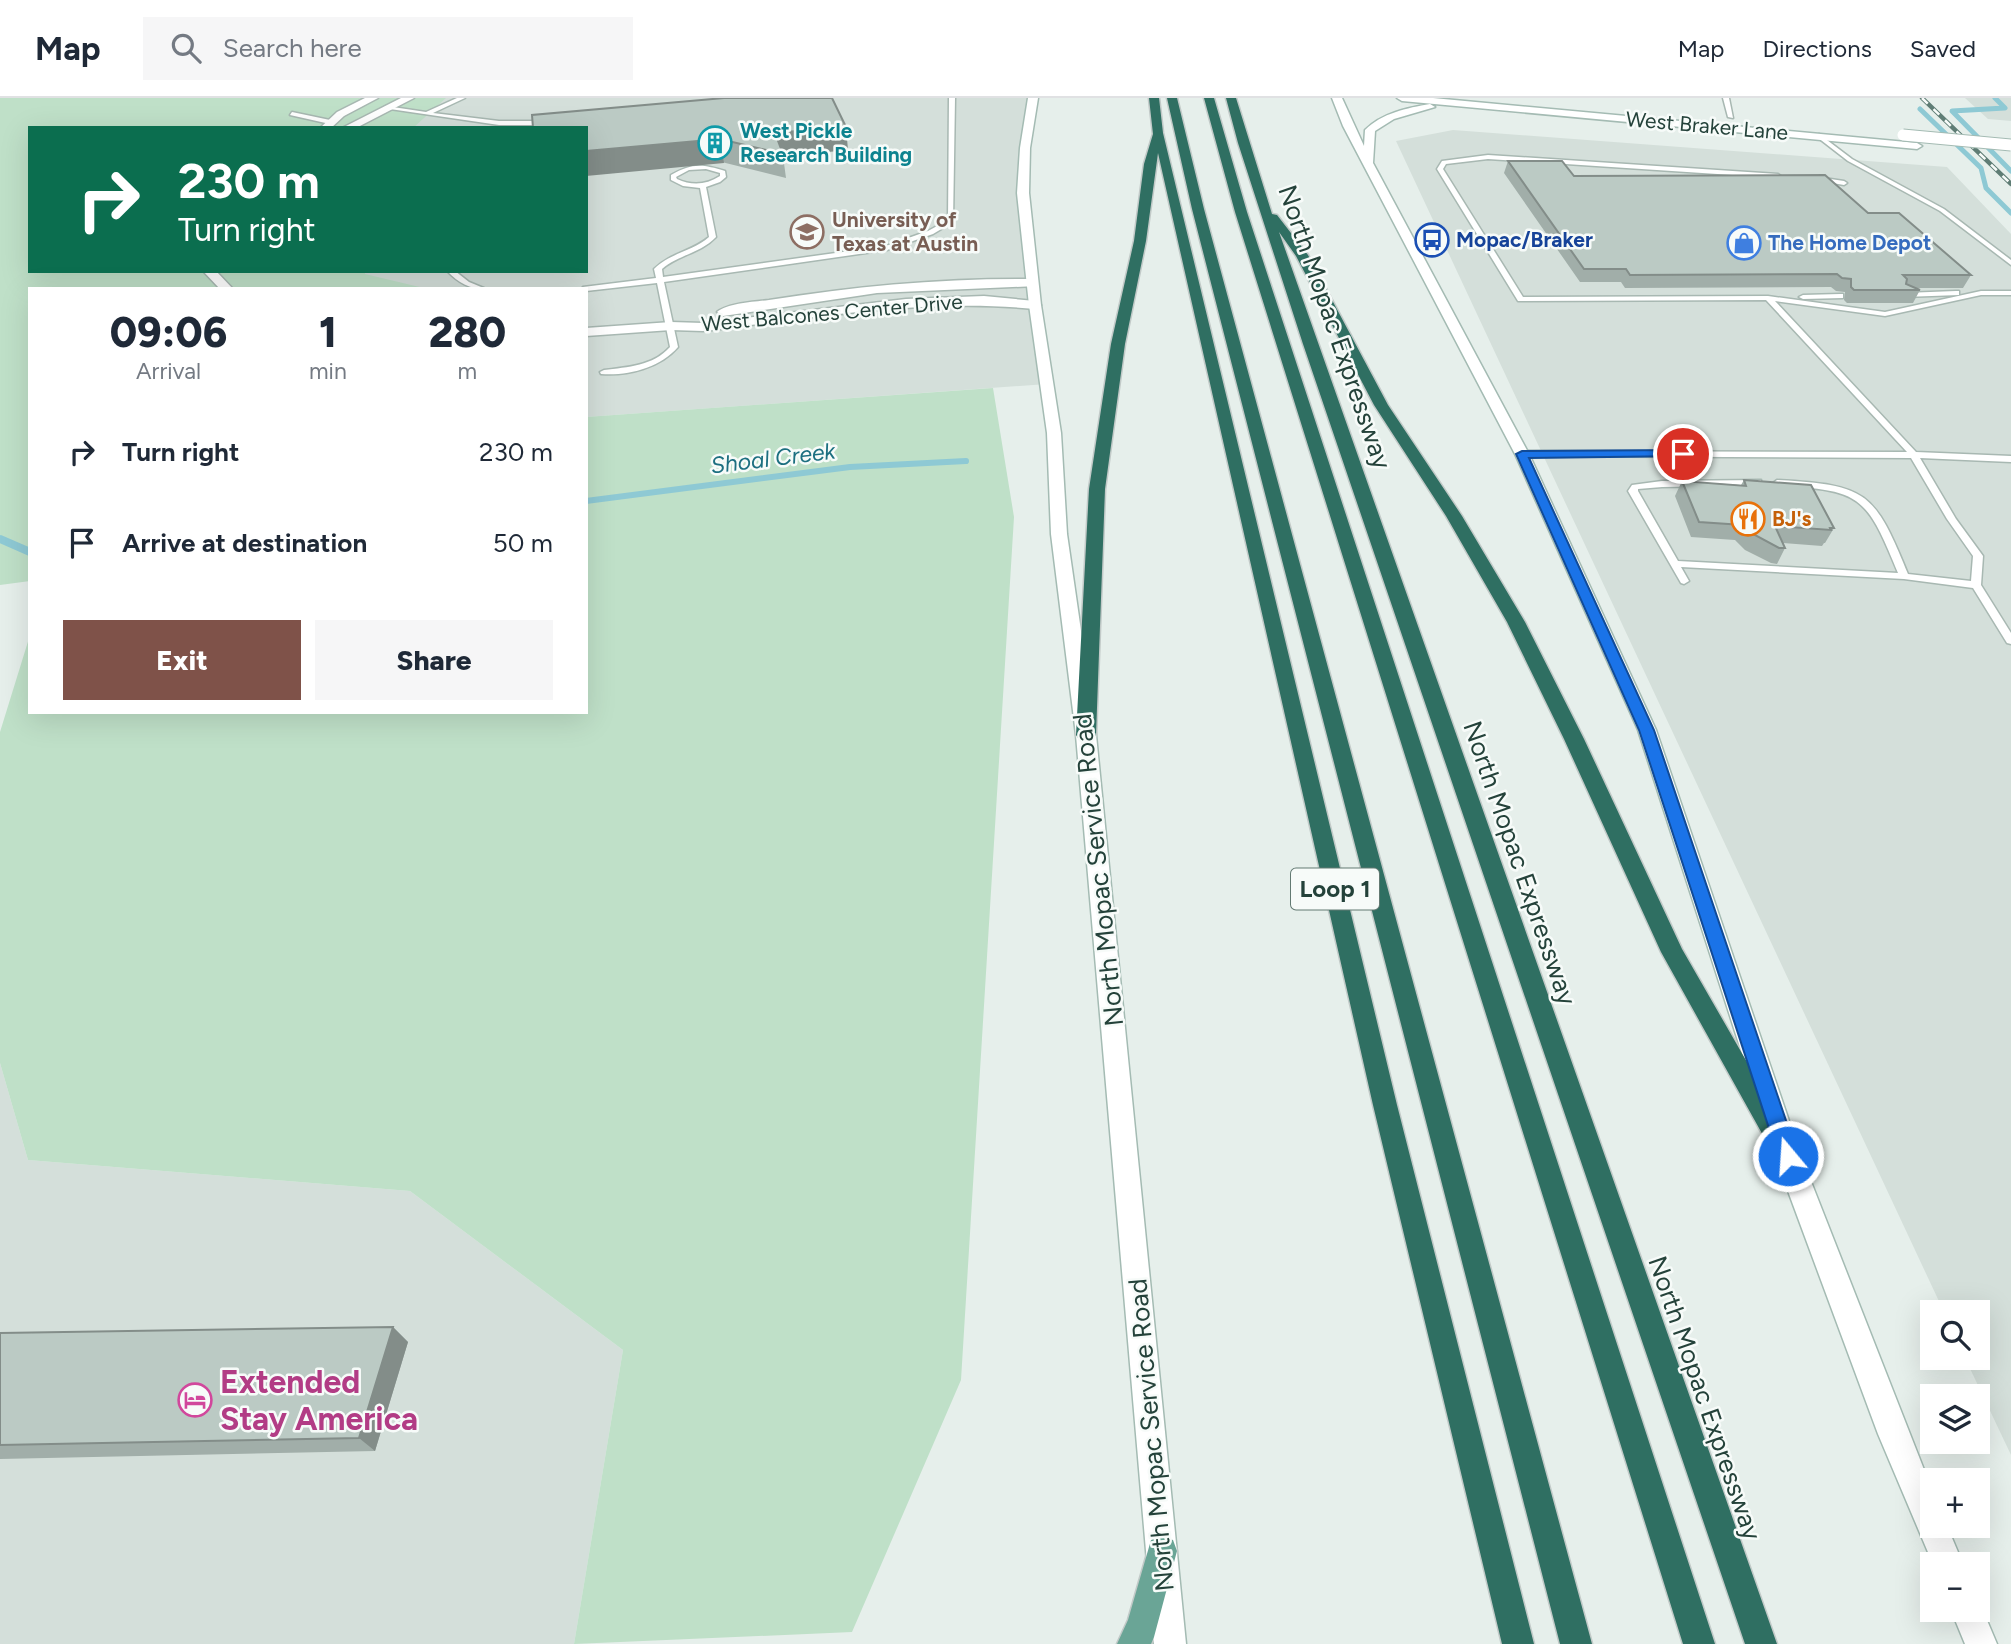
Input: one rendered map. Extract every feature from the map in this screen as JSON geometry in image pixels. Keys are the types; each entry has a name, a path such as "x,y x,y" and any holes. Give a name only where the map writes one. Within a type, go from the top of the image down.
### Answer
{"highway":[{"name":"Loop 1","path":"1154,98 1158,132 1385,1105 1518,1644"},
{"path":"1172,98 1205,236 1576,1644"},
{"path":"1209,98 1245,225 1699,1644"},
{"name":"North Mopac Expressway","path":"1231,98 1263,204 1761,1644"},
{"path":"1086,735 1097,489 1118,344 1140,241 1149,164 1158,132"},
{"path":"1263,204 1302,255 1381,405 1454,516 1516,622 1574,739 1672,952 1788,1156"}],"main road":[{"path":"327,125 357,104 373,98"},
{"path":"351,126 409,98"},
{"path":"1337,98 1348,126 1522,454 1647,730 1788,1156 1894,1434 1943,1552"},
{"name":"West Braker Lane","path":"1402,98 2011,156"},
{"name":"West Braker Lane","path":"1529,98 2011,145"},
{"name":"North Mopac Service Road","path":"1031,101 1023,193 1035,305 1054,433 1059,534 1086,735 1170,1644"},
{"path":"357,104 386,108"},
{"path":"1368,162 1370,130 1380,121 1430,107 1495,106"},
{"path":"211,273 225,287"},
{"name":"West Balcones Center Drive","path":"671,326 702,316 807,295 927,284 1033,282"},
{"path":"807,295 800,301 810,314"},
{"name":"West Balcones Center Drive","path":"588,332 671,326 702,327 953,300 1035,305"},
{"path":"1133,1644 1143,1626 1162,1551"},
{"path":"1972,1622 1981,1644"}],"lane":[{"path":"427,113 461,98"},
{"path":"588,289 659,282 772,264 860,254 904,245 934,233 951,221 951,98"},
{"path":"1726,98 1731,117"},
{"path":"386,108 499,123 557,122"},
{"path":"292,114 327,125"},
{"path":"448,126 450,116"},
{"path":"1819,136 1850,160 1942,210 2011,263"},
{"path":"1789,177 1488,157 1444,162 1440,169 1521,299 1840,296"},
{"path":"706,167 723,172 720,180 703,186 680,184 673,176 688,168 706,167"},
{"path":"1803,178 1844,183"},
{"path":"604,372 646,366 667,358 674,347 658,269 666,261 704,246 713,237 703,186"},
{"path":"452,273 466,284 476,287"},
{"path":"1768,298 1885,314 1982,293"},
{"path":"1904,295 2011,293"},
{"path":"1768,298 1914,455 1952,519 1978,556 1976,585 2011,641"},
{"path":"1522,454 1914,455 2011,459"},
{"path":"1684,581 1633,491 1635,487 1676,484 1814,484 1845,489 1870,506 1882,524 1904,576"},
{"path":"1674,564 1904,576 1976,585"}],"shaded area":[{"name":"University of Texas at Austin","path":"186,98 1033,98 1023,193 1047,384 588,417 588,287 225,287 211,273 588,273 588,126 127,126"},
{"path":"1965,98 2011,98 2011,121 1988,119"},
{"path":"1453,130 1947,167 2011,234 2011,1455 1990,1411 1990,1384 1977,1384 1971,1370 1990,1370 1990,1300 1938,1300 1396,141"},
{"path":"0,1063 28,1160 410,1191 623,1350 574,1644 0,1644"}],"green space":[{"path":"0,98 446,98 415,126 28,126 28,273 365,273 420,287 28,287 28,581 0,585"},
{"path":"993,388 1014,517 961,1380 852,1632 574,1644 623,1350 410,1191 28,1160 0,1063 0,732 28,641 28,714 588,714 588,417"}],"building":[{"path":"724,98 832,98 846,127 775,133 783,154 720,139 588,151 588,126 533,126 532,115"},
{"name":"The Home Depot","path":"1508,161 1562,161 1574,176 1825,175 1868,213 1899,213 1971,275 1903,275 1907,279 1906,284 1920,290 1854,290 1851,287 1851,279 1837,274 1630,275 1626,269 1584,269"},
{"path":"1744,480 1811,485 1834,528 1830,528 1831,530 1775,526 1785,548 1779,548 1753,534 1743,525 1699,522 1682,481 1746,486"},
{"name":"Extended Stay America","path":"393,1327 359,1438 0,1445 0,1333"}],"waterway":[{"path":"1995,98 2005,108 1952,111 2011,171"},
{"path":"1920,109 1981,168 1986,188 2011,213"},
{"name":"Shoal Creek","path":"588,501 850,467 966,461"},
{"name":"Shoal Creek","path":"0,539 28,551"}],"railway":[{"path":"1922,98 2011,184"}],"place":[{"name":"West Pickle Research Building","path":"715,143"},
{"name":"University of Texas at Austin","path":"807,232"},
{"name":"Mopac/Braker","path":"1432,240"},
{"name":"The Home Depot","path":"1744,243"},
{"name":"BJ's","path":"1748,519"},
{"name":"Extended Stay America","path":"195,1400"}],"route":[{"path":"1683,454 1522,454 1647,730 1788,1156"}]}
